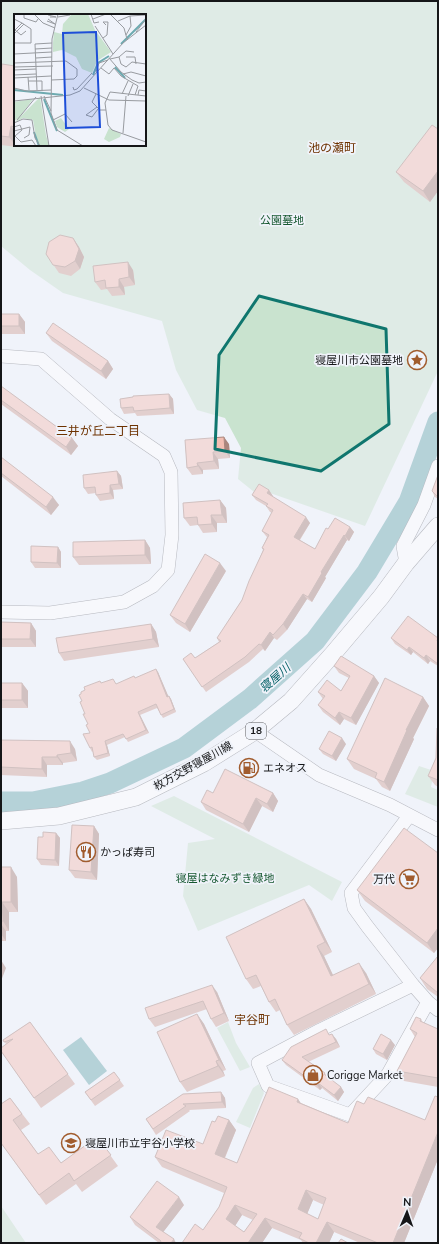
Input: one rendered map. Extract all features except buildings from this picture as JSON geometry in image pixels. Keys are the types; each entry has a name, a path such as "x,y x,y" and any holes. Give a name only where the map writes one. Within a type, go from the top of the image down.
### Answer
{"main road":[{"name":"枚方交野寝屋川線","path":"1,821 59,816 136,797 204,763 255,731 291,701 381,597 406,563 438,526"}],"street":[{"path":"1,356 41,359 110,419 164,456 171,472 172,535 168,570 153,586 124,602 50,613 1,612"},
{"path":"406,563 403,546 424,504 438,466"},
{"path":"255,731 319,775 390,805 438,830"},
{"path":"409,816 350,893 354,908 413,985 428,1002 438,1010"},
{"path":"413,985 320,1030 258,1063 268,1086 350,1115 388,1074 428,1002"}],"highlighted area":[{"path":"259,296 386,329 389,424 321,471 215,449 219,355"}],"green space":[{"name":"公園墓地","path":"1,1 438,1 438,371 365,526 270,493 258,495 238,479 241,448 225,418 197,410 176,370 162,321 63,293 30,270 1,246"},
{"path":"419,766 434,771 431,787 438,790 438,807 405,794"},
{"name":"寝屋はなみずき緑地","path":"174,796 342,882 332,901 309,885 198,931 183,896 188,843 215,839 151,806"},
{"path":"228,1022 236,1043 250,1067 240,1071 217,1028"},
{"path":"259,1084 264,1093 250,1128 236,1122 253,1088"},
{"path":"1,1206 26,1243 1,1243"}],"water":[{"path":"81,1037 107,1071 89,1085 63,1050"}],"waterway":[{"name":"寝屋川","path":"1,802 33,802 83,792 110,783 184,748 250,699 315,641 367,572 409,502 438,422"}],"place":[{"name":"寝屋川市公園墓地","path":"417,360"},
{"name":"エネオス","path":"249,768"},
{"name":"かっぱ寿司","path":"86,852"},
{"name":"万代","path":"409,879"},
{"name":"Corigge Market","path":"313,1075"},
{"name":"寝屋川市立宇谷小学校","path":"71,1143"}],"district":[{"name":"池の瀬町","path":"332,148"},
{"name":"三井が丘二丁目","path":"98,431"},
{"name":"宇谷町","path":"252,1020"}]}
